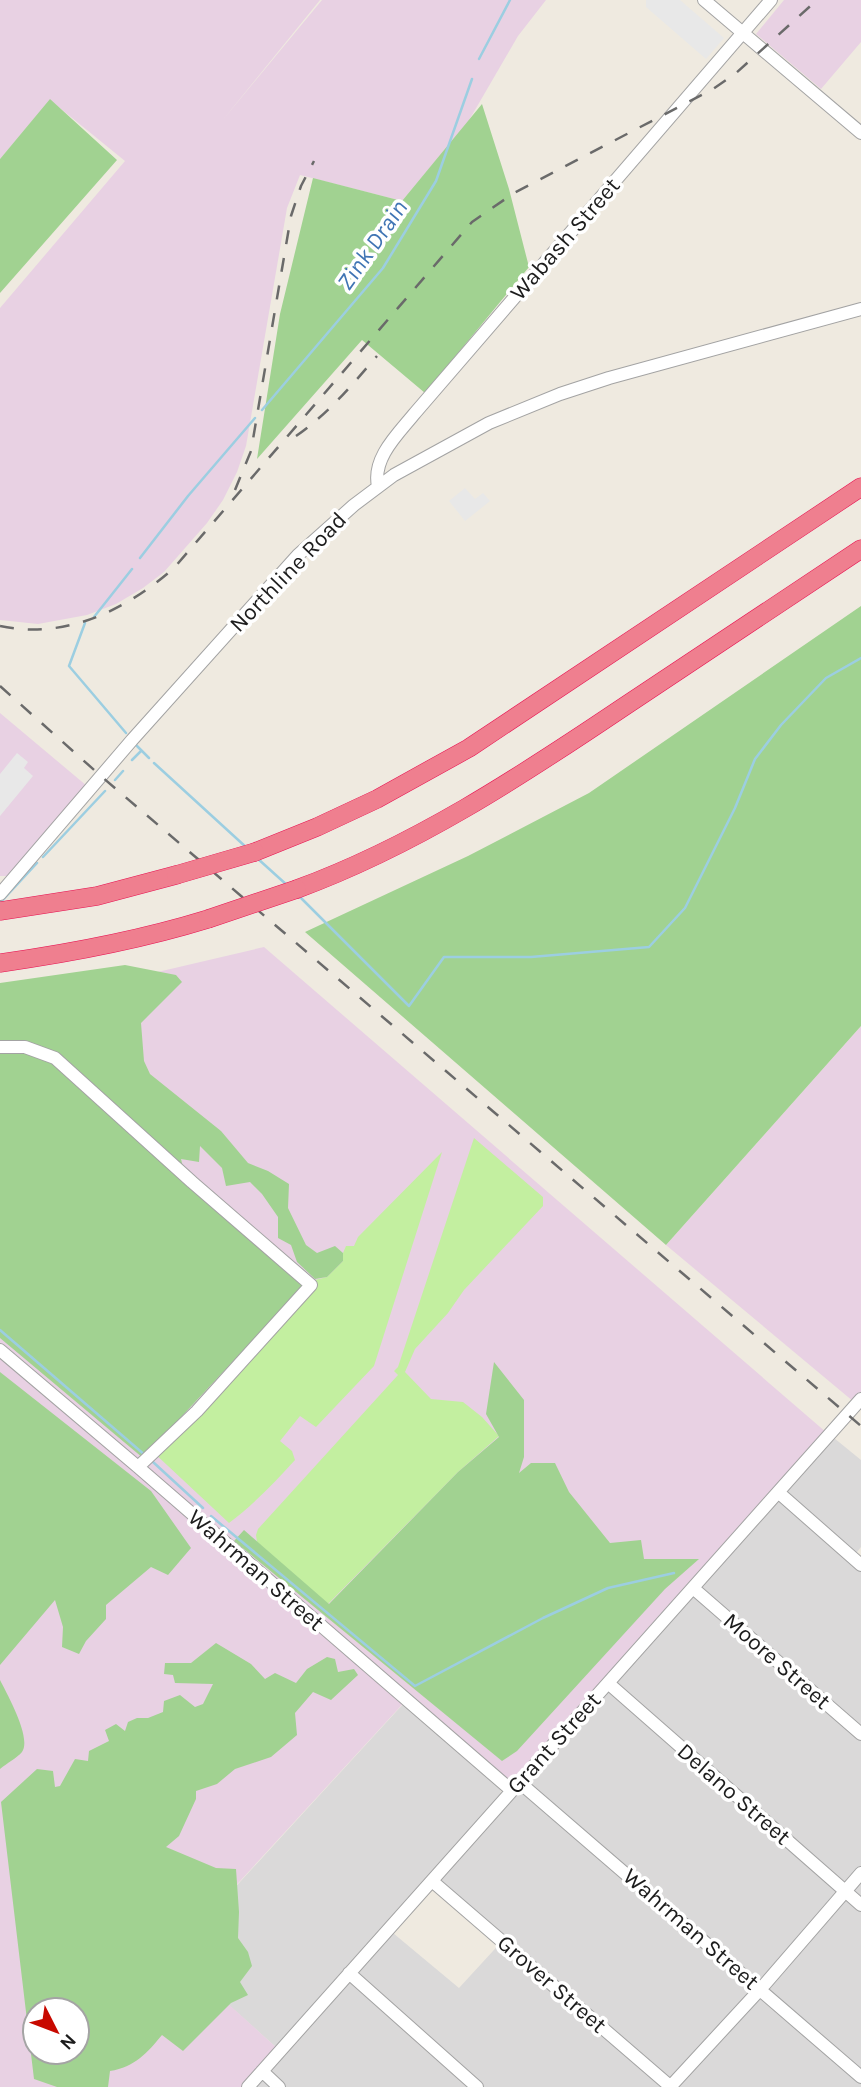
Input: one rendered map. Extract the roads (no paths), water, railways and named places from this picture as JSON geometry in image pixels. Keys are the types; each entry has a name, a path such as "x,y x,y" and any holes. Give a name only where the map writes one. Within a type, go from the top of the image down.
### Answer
{"highway":[{"path":"9,910 97,896 255,852 377,799 469,748 861,487"},
{"path":"0,963 101,947 169,931 297,889 401,844 502,787 861,549"}],"street":[{"path":"704,0 861,133"},
{"name":"Wabash Street","path":"378,486 376,478 384,452 415,413 771,0"},
{"name":"Northline Road","path":"0,894 132,740 298,555 330,525 394,475 467,434 560,394 861,309"},
{"path":"0,1047 25,1046 55,1058 192,1182 311,1284 197,1411 138,1467"},
{"name":"Wahrman Street","path":"0,1350 861,2077"},
{"name":"Grant Street","path":"248,2087 861,1399"},
{"path":"778,1492 861,1564"},
{"name":"Moore Street","path":"693,1588 861,1734"},
{"name":"Delano Street","path":"608,1683 861,1905"},
{"path":"671,2087 861,1873"},
{"name":"Grover Street","path":"432,1881 671,2087"},
{"path":"349,1973 477,2087"},
{"path":"262,2071 279,2087"}],"waterway":[{"name":"Zink Drain","path":"479,59 510,0"},
{"name":"Zink Drain","path":"262,410 383,268 436,181 472,79"},
{"name":"Zink Drain","path":"140,558 188,496 255,418"},
{"name":"Zink Drain","path":"94,617 132,569"},
{"name":"Zink Drain","path":"85,623 69,666 126,733"},
{"path":"298,895 409,1006 444,957 531,957 649,947 685,908 735,808 755,759 781,725 826,678 861,658"},
{"name":"Zink Drain","path":"134,743 149,758"},
{"name":"Zink Drain","path":"132,760 141,751"},
{"path":"154,763 247,848"},
{"name":"Zink Drain","path":"115,780 123,771"},
{"name":"Zink Drain","path":"43,857 105,791"},
{"path":"257,858 288,886"},
{"name":"Zink Drain","path":"0,903 37,863"},
{"path":"0,1330 146,1456"},
{"path":"153,1462 203,1508"},
{"path":"211,1516 415,1686 543,1618 608,1588 674,1573"}],"railway":[{"path":"0,626 48,629 71,625 115,608 155,583 174,568 472,222 514,193 713,89 735,74 817,0"},
{"path":"235,490 251,451 291,216 301,186 314,161"},
{"path":"296,436 329,408 377,356"},
{"path":"0,686 102,777 861,1426"}]}
